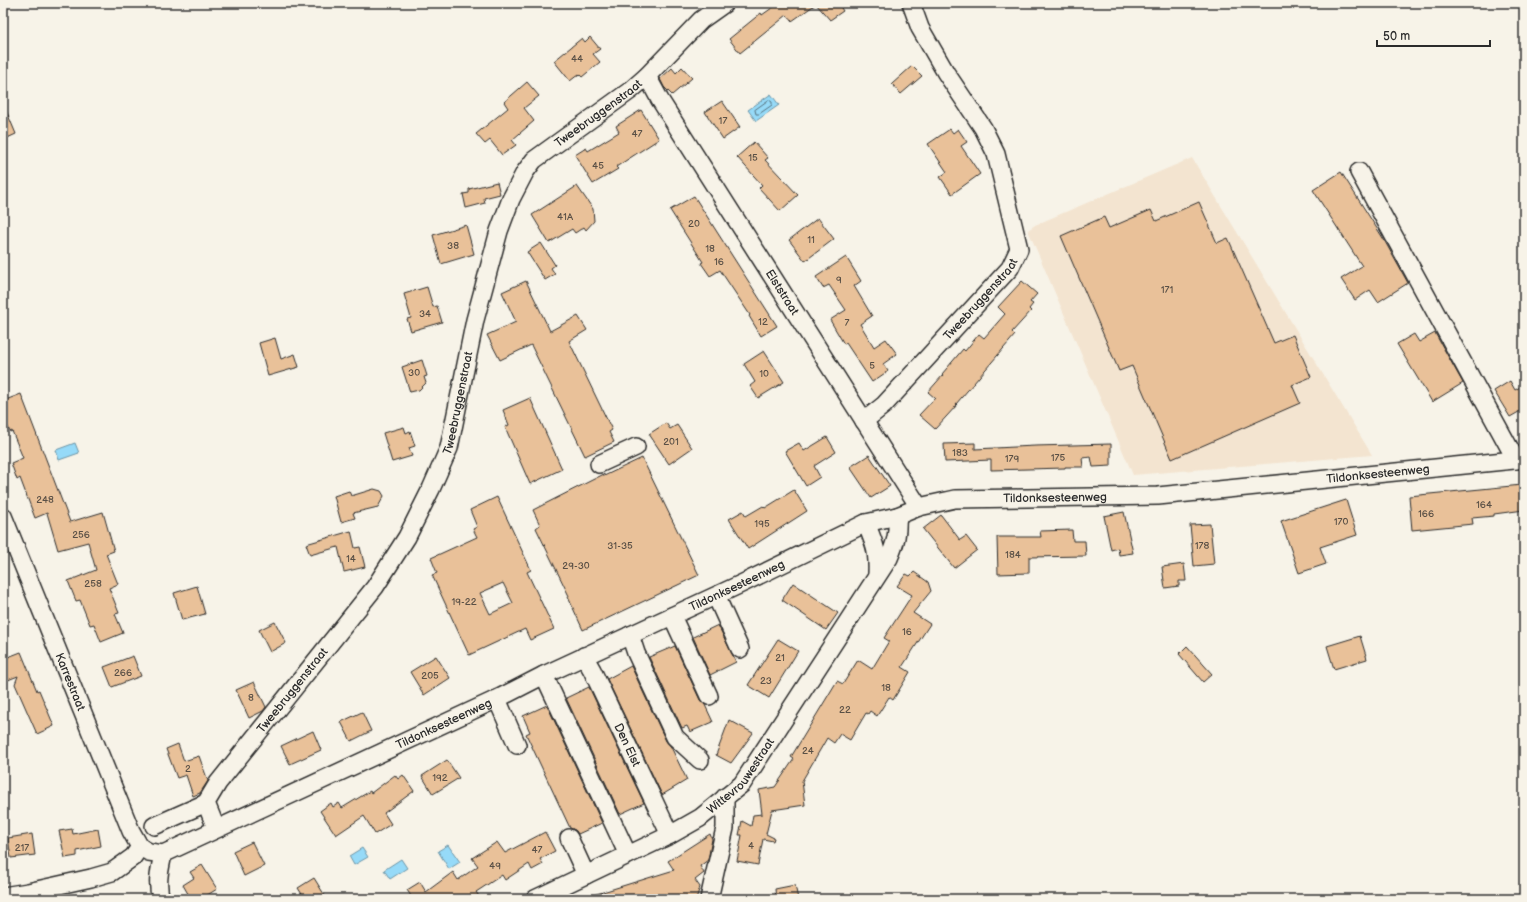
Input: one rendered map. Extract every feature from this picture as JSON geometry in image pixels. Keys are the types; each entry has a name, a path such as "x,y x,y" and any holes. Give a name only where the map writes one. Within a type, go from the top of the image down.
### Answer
{"street":[{"name":"Tweebruggenstraat","path":"206,803 218,783 375,587 408,537 449,448 475,320 497,238 511,199 524,172 534,160 631,90 647,76 701,20 725,3"},
{"name":"Tweebruggenstraat","path":"864,421 884,405 1010,268 1019,248 996,154 984,128 946,73 920,28 911,3"},
{"name":"Elststraat","path":"647,76 660,100 919,507"},
{"path":"1359,172 1520,460"},
{"path":"599,464 636,447"},
{"name":"Tildonksesteenweg","path":"163,854 216,828 497,699 584,656 716,596 866,523 897,516 919,507 955,500 1158,496 1520,460"},
{"name":"Karrestraat","path":"3,516 131,831 140,847"},
{"name":"Wittevrouwestraat","path":"535,899 670,835 700,818 742,784 888,558 895,544 898,532 897,516"},
{"path":"866,523 876,546 878,558 877,575"},
{"path":"716,596 740,649"},
{"path":"672,616 709,696"},
{"path":"630,635 636,654 675,737 700,760"},
{"name":"Den Elst","path":"584,656 670,835"},
{"path":"544,675 628,855"},
{"path":"497,699 517,745"},
{"path":"709,899 725,828 725,797"},
{"path":"154,826 206,803 216,828"},
{"path":"569,838 586,875"},
{"path":"3,896 77,882 112,872 132,857 140,847 150,852 163,854 158,876 158,891 160,899"}],"shaded area":[{"path":"1192,158 1372,455 1133,475 1028,230 1035,225"}],"water":[{"path":"771,94 779,105 756,121 748,110"},
{"path":"75,443 79,453 59,460 56,450"},
{"path":"448,845 460,862 449,869 438,851"},
{"path":"362,848 368,857 354,865 349,856"},
{"path":"401,859 407,868 390,879 384,870"}],"building":[{"path":"779,3 838,3 843,11 830,20 816,4 792,21 787,15 740,53 729,39 761,13 762,15"},
{"path":"590,37 600,49 593,54 600,62 582,77 579,74 570,81 554,61 582,38 585,42"},
{"path":"912,66 922,76 901,94 892,84"},
{"path":"682,67 692,78 672,95 664,87 660,79 672,68 676,73"},
{"path":"527,82 539,96 524,108 534,121 512,140 516,145 502,155 490,140 485,144 476,134 508,108 504,102"},
{"path":"722,101 740,127 723,139 705,112"},
{"path":"3,103 16,134 3,140"},
{"path":"641,110 659,139 616,167 618,169 593,184 575,155 586,148 588,151 619,132 616,126"},
{"path":"950,129 953,133 958,129 967,142 961,146 980,174 952,194 940,177 947,172 928,144"},
{"path":"754,142 768,158 765,160 798,195 780,211 759,188 762,185 737,157"},
{"path":"1341,172 1383,238 1408,283 1378,302 1370,290 1355,300 1341,279 1362,266 1313,190"},
{"path":"497,182 500,194 484,198 485,203 466,208 463,194 469,193 469,189"},
{"path":"577,186 593,209 594,221 586,230 584,227 575,233 572,229 549,243 532,215"},
{"path":"694,196 777,326 761,336 749,316 750,315 720,270 710,276 701,263 703,262 670,210"},
{"path":"1199,202 1217,243 1228,238 1274,343 1293,335 1311,377 1292,385 1300,403 1172,459 1132,366 1119,371 1061,236 1104,217 1109,228 1151,210 1156,221"},
{"path":"818,218 834,239 805,261 789,240"},
{"path":"466,225 474,254 441,264 433,235"},
{"path":"541,243 555,265 551,268 555,274 545,280 527,252"},
{"path":"846,257 861,281 854,286 872,316 860,324 874,347 886,339 897,354 883,364 888,371 872,382 846,343 844,344 830,320 846,310 829,285 823,288 816,277"},
{"path":"526,281 550,331 578,316 587,330 569,341 612,430 609,432 614,442 585,456 531,345 500,360 487,335 516,322 502,292"},
{"path":"1022,281 1037,294 1030,302 1033,304 1029,309 1031,311 1012,332 1015,335 935,429 919,415 935,398 928,392 963,349 965,351 979,334 984,338 1005,314 998,307"},
{"path":"427,287 433,307 437,306 442,322 411,331 407,319 411,318 404,294"},
{"path":"1435,333 1463,383 1432,402 1397,344 1414,334 1419,342"},
{"path":"275,338 281,359 295,354 299,367 268,376 259,343"},
{"path":"764,351 784,382 758,398 750,386 755,382 744,364"},
{"path":"422,360 427,376 424,377 426,383 419,390 410,392 402,367"},
{"path":"1510,381 1515,390 1524,385 1524,409 1510,417 1494,391"},
{"path":"21,394 70,522 103,512 114,551 106,554 118,584 109,588 119,613 115,614 123,633 101,642 94,624 90,625 80,600 76,601 68,581 96,570 88,542 58,550 47,513 35,518 20,478 17,480 11,463 23,458 12,431 10,432 3,416 3,401"},
{"path":"530,398 562,469 530,484 505,427 509,425 503,410"},
{"path":"666,423 670,429 677,425 692,448 669,464 649,434"},
{"path":"404,427 406,433 410,431 415,446 409,448 412,456 392,462 383,433"},
{"path":"827,437 836,452 814,466 820,477 806,486 785,451 799,443 804,451"},
{"path":"975,443 975,449 1111,444 1111,466 1093,467 1091,457 1082,458 1083,467 1065,468 991,470 991,460 945,462 944,444"},
{"path":"869,455 890,486 871,498 850,467"},
{"path":"642,458 699,575 583,630 568,597 569,596 536,528 540,525 533,510 604,474 604,476"},
{"path":"1522,485 1524,510 1494,514 1494,516 1472,518 1473,524 1412,530 1409,496"},
{"path":"374,489 381,491 384,496 378,507 353,513 355,518 341,522 334,496 349,491 351,496"},
{"path":"794,490 807,511 748,549 729,519 743,511 746,516 763,506 765,508"},
{"path":"497,497 531,570 527,572 554,629 530,640 525,629 469,655 432,575 437,573 431,558 477,537 473,529 477,527 470,510","holes":["503,583 513,603 490,614 480,593"]},
{"path":"1346,500 1357,535 1320,547 1326,564 1299,573 1281,521"},
{"path":"1124,512 1133,553 1119,555 1118,548 1111,550 1104,516"},
{"path":"941,515 960,540 966,536 977,550 954,568 923,529"},
{"path":"1210,524 1214,564 1194,566 1190,525"},
{"path":"1072,530 1073,541 1085,541 1086,556 1029,557 1029,573 998,574 997,537 1041,537 1040,531"},
{"path":"351,531 355,548 360,547 365,567 344,572 338,547 310,555 306,544"},
{"path":"1184,564 1186,581 1179,581 1179,586 1165,588 1162,567"},
{"path":"914,572 928,582 931,591 913,613 930,624 902,667 910,672 893,700 889,697 877,716 870,711 868,714 866,713 850,740 840,734 834,743 827,738 802,781 805,805 772,810 766,834 774,838 773,841 763,839 758,865 737,861 742,835 739,835 742,821 751,826 753,815 762,814 759,790 775,787 794,759 791,757 837,681 843,684 858,660 872,669 889,641 884,638 912,595 897,586 906,574 910,576"},
{"path":"793,583 838,613 826,630 782,600"},
{"path":"197,586 205,614 182,620 174,593"},
{"path":"275,622 286,643 270,652 259,630"},
{"path":"718,625 736,662 710,675 693,637"},
{"path":"1360,636 1367,659 1334,669 1327,646"},
{"path":"778,639 798,651 769,698 748,685"},
{"path":"675,646 700,700 705,705 713,722 690,732 687,726 682,728 649,657"},
{"path":"1187,646 1212,674 1203,682 1179,654"},
{"path":"21,652 37,691 39,690 54,726 37,734 15,684 18,676 3,682 3,659"},
{"path":"133,656 141,676 112,687 104,667"},
{"path":"436,656 450,678 424,695 410,672"},
{"path":"631,666 666,741 671,747 687,780 662,795 607,679"},
{"path":"254,682 266,707 263,711 249,718 236,690"},
{"path":"589,687 644,803 620,814 566,698"},
{"path":"547,705 602,823 578,834 575,830 570,828 526,734 530,732 523,716"},
{"path":"362,712 371,731 351,741 341,722"},
{"path":"729,720 753,733 731,763 716,755"},
{"path":"313,731 321,750 290,764 281,746"},
{"path":"178,744 184,761 199,756 208,781 200,793 193,796 186,775 177,778 166,749"},
{"path":"447,760 459,778 433,794 422,776"},
{"path":"395,775 398,779 403,775 414,791 384,813 391,824 375,834 364,816 336,835 320,811 331,803 333,807 339,803 342,808 370,791 371,793"},
{"path":"72,829 73,834 98,829 101,846 77,851 77,856 65,858 59,831"},
{"path":"545,832 555,851 540,859 543,864 532,870 529,864 505,880 502,875 476,892 481,899 413,899 407,890 420,882 426,892 453,872 458,880 478,866 472,858 497,842 505,853"},
{"path":"32,834 35,855 11,858 8,838"},
{"path":"710,834 712,839 708,860 700,866 704,873 695,880 700,887 696,899 590,899 590,896 674,870 668,861"},
{"path":"252,842 264,866 244,876 233,851"},
{"path":"202,865 217,889 201,899 191,899 183,885 194,878 190,872"},
{"path":"314,878 327,899 305,899 298,888"},
{"path":"795,885 798,899 776,899 775,889"}]}
